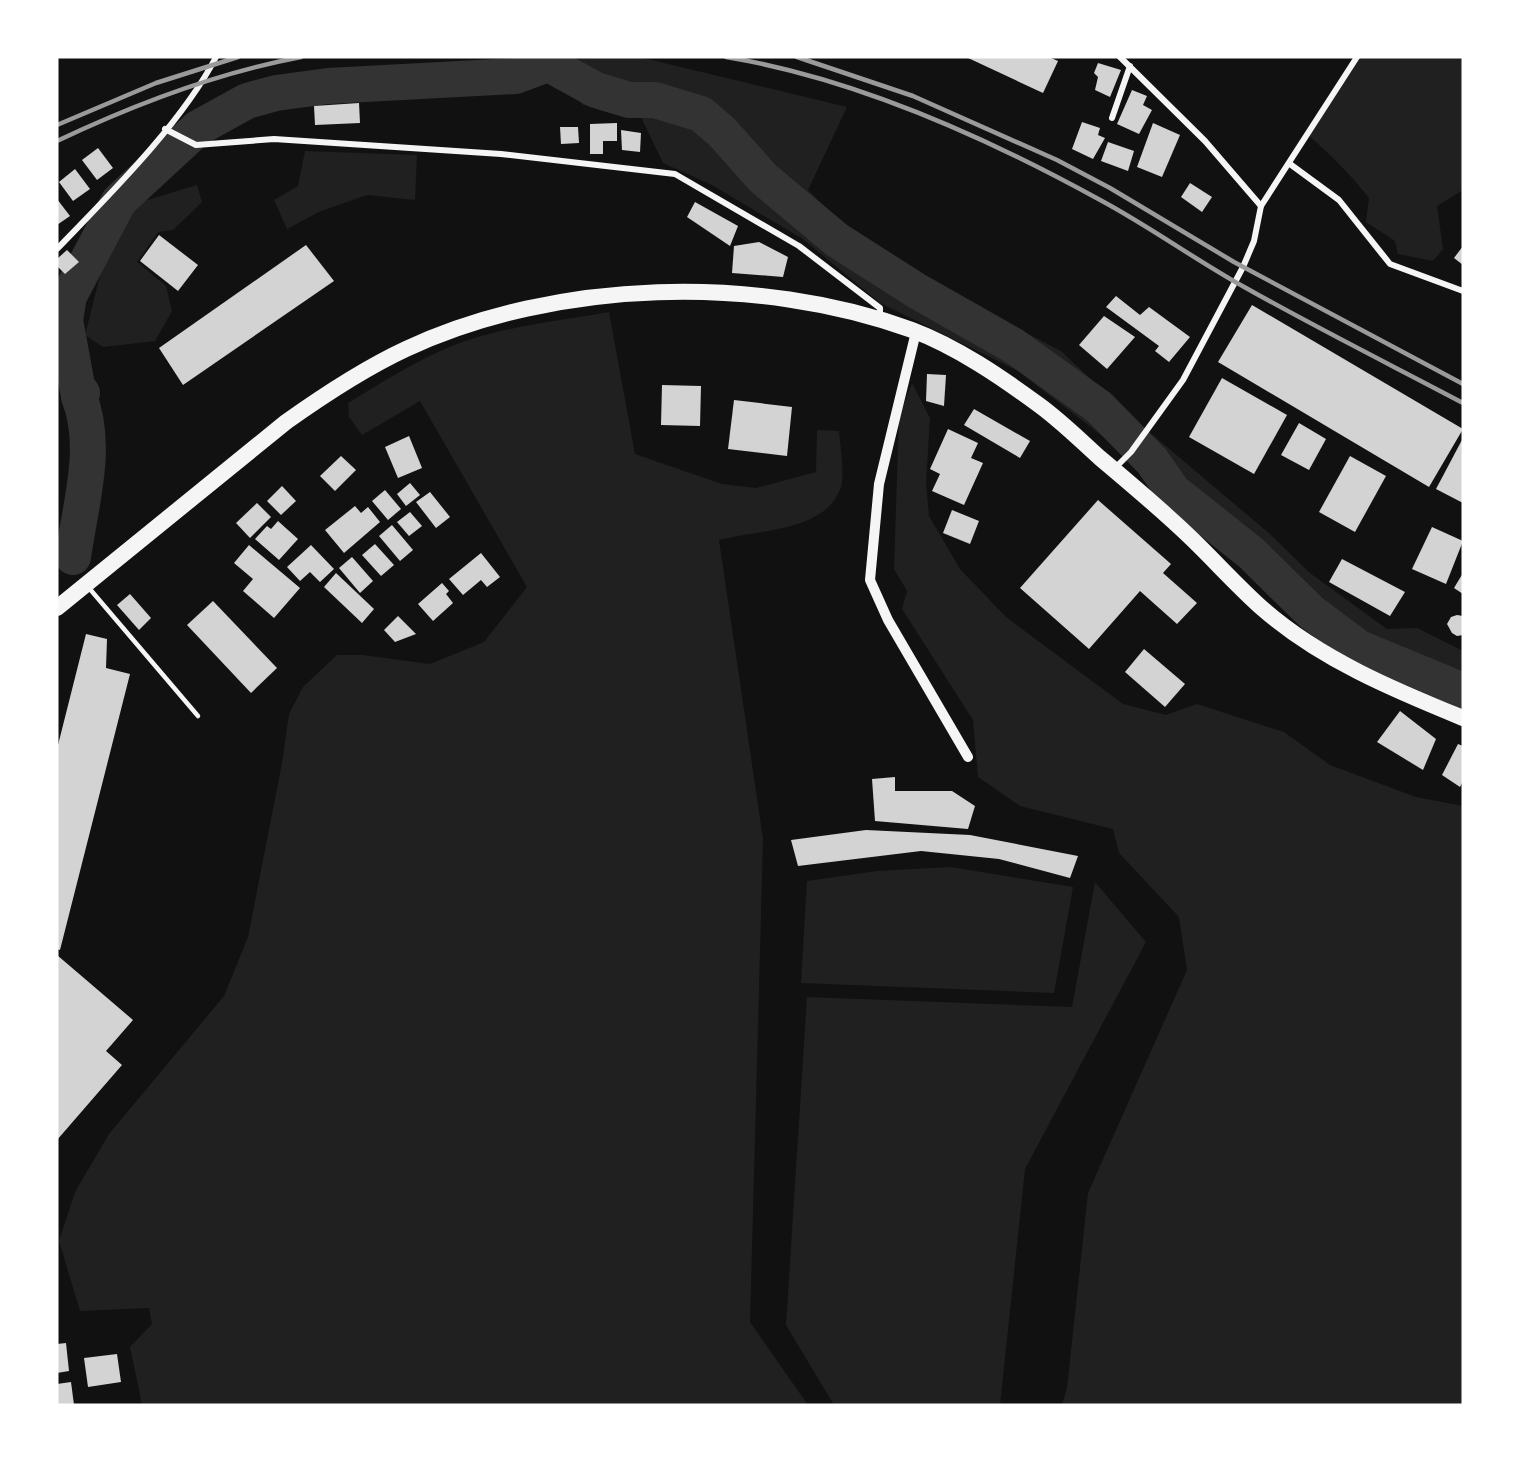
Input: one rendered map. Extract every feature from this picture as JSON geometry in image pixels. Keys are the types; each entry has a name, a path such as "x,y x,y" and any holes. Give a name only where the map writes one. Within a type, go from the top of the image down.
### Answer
{"highway":[{"path":"57,608 286,422 325,394 407,348 452,330 543,306 630,292 773,297 837,308 916,332 1006,382 1043,408 1114,469 1190,537 1264,611 1337,660 1414,699 1463,718"}],"street":[{"path":"58,245 165,129 201,83 216,57"},
{"path":"1120,57 1205,141 1262,206"},
{"path":"1114,469 1131,452 1183,380 1243,267 1254,241 1262,206 1357,57"},
{"path":"1112,118 1131,66"},
{"path":"165,129 196,145 274,139 501,154 675,174 799,246 880,308 880,320"},
{"path":"1290,164 1338,200 1390,264 1463,291"},
{"path":"916,332 879,484 870,580 888,620 968,757"}],"lane":[{"path":"87,585 198,716"}],"shaded area":[{"path":"560,57 639,57 847,107 808,190 857,239 934,285 1061,351 1128,414 1270,534 1310,573 1387,629 1417,628 1463,651 1463,697 1352,650 1258,579 1141,466 1018,371 880,303 803,239 710,184 663,163 638,111 583,105 556,72"},
{"path":"1357,57 1463,57 1463,190 1437,206 1443,249 1433,261 1398,254 1395,241 1366,222 1369,198 1340,165 1308,135"},
{"path":"305,151 417,155 415,200 367,195 321,211 287,229 274,200 298,186"},
{"path":"197,185 202,202 173,230 158,232 137,262 166,286 172,311 155,341 103,347 85,335 112,228 134,204"},
{"path":"609,312 635,454 722,484 756,488 816,472 817,430 839,431 841,487 833,502 821,513 789,527 719,540 763,839 750,1322 808,1405 142,1405 130,1347 152,1324 149,1308 80,1311 59,1241 75,1192 109,1134 224,996 248,937 282,763 289,714 303,687 337,655 363,655 430,664 484,642 527,587 420,401 362,435 349,417 348,403 415,364 457,344 513,328"},
{"path":"912,383 930,418 926,483 929,516 960,569 1006,617 1123,704 1166,715 1197,704 1284,732 1330,765 1416,797 1463,806 1463,1405 1062,1405 1067,1388 1088,1193 1187,970 1179,917 1119,853 1113,829 1020,806 978,777 973,720 902,609 907,591 894,569 899,417"},
{"path":"951,867 1073,887 1054,993 801,983 807,881 877,871"},
{"path":"1095,882 1146,942 1025,1169 1000,1405 834,1405 786,1325 807,997 1072,1007"}],"building":[{"path":"966,57 1049,57 1058,61 1043,93"},
{"path":"1098,63 1121,70 1110,97 1095,90 1098,77 1094,73"},
{"path":"1132,90 1147,96 1143,105 1152,110 1139,134 1117,124"},
{"path":"359,103 360,123 315,125 314,106"},
{"path":"1082,122 1100,128 1098,135 1105,138 1093,159 1072,149"},
{"path":"617,123 617,141 603,141 603,154 590,154 590,124"},
{"path":"1153,123 1180,135 1162,177 1137,167"},
{"path":"560,127 578,127 579,143 561,144"},
{"path":"621,130 641,133 640,152 622,150"},
{"path":"1108,142 1134,151 1128,171 1101,161"},
{"path":"98,148 113,168 97,180 82,160"},
{"path":"75,169 90,189 73,201 59,182"},
{"path":"1190,183 1212,197 1202,212 1181,197"},
{"path":"57,199 70,216 57,225"},
{"path":"695,202 738,226 730,246 687,217"},
{"path":"159,235 198,265 178,291 140,261"},
{"path":"759,242 788,257 783,277 732,273 734,246"},
{"path":"306,245 334,281 183,385 159,348"},
{"path":"1463,246 1463,265 1454,258"},
{"path":"67,250 79,262 65,274 57,266 57,259"},
{"path":"1116,296 1140,315 1149,307 1190,337 1169,362 1155,351 1159,346 1106,307"},
{"path":"1252,305 1463,429 1429,487 1218,362"},
{"path":"1104,316 1135,337 1107,369 1079,345"},
{"path":"927,374 946,375 944,406 926,401"},
{"path":"1222,378 1287,415 1254,474 1189,437"},
{"path":"662,385 701,386 700,426 661,425"},
{"path":"734,400 792,407 787,456 728,449"},
{"path":"974,409 1030,441 1020,458 964,425"},
{"path":"1299,423 1326,439 1309,470 1281,455"},
{"path":"948,429 978,443 971,458 983,463 964,505 932,491 940,474 930,469"},
{"path":"409,436 422,468 398,478 385,447"},
{"path":"1463,438 1463,503 1436,489"},
{"path":"341,456 356,470 335,491 320,476"},
{"path":"1350,456 1386,476 1355,532 1319,512"},
{"path":"410,483 420,495 406,506 397,494"},
{"path":"282,486 296,501 281,515 267,501"},
{"path":"385,490 401,509 388,520 372,501"},
{"path":"430,492 450,517 436,528 416,502"},
{"path":"1098,500 1171,564 1163,573 1197,603 1177,624 1140,591 1089,649 1020,588"},
{"path":"257,503 271,517 250,538 236,523"},
{"path":"355,506 361,513 368,507 380,522 344,553 325,530"},
{"path":"952,510 979,521 970,544 943,533"},
{"path":"410,512 422,526 409,536 397,522"},
{"path":"278,521 298,539 279,560 255,539 267,526 271,529"},
{"path":"392,525 413,550 400,561 379,536"},
{"path":"1432,527 1463,541 1446,584 1412,569"},
{"path":"375,544 394,565 381,576 362,555"},
{"path":"249,545 300,588 274,618 243,591 253,579 234,563"},
{"path":"311,545 334,569 320,582 310,572 300,581 287,567"},
{"path":"481,553 500,577 487,587 481,580 463,595 449,579"},
{"path":"352,557 373,581 360,593 339,568"},
{"path":"1342,559 1405,592 1390,616 1329,582"},
{"path":"336,573 374,609 362,623 324,587"},
{"path":"1463,573 1463,594 1454,588"},
{"path":"442,583 449,591 446,594 453,603 433,621 418,604"},
{"path":"130,594 151,618 139,630 117,605"},
{"path":"213,601 277,668 251,693 187,625"},
{"path":"398,616 416,634 395,642 384,630"},
{"path":"1463,616 1463,635 1457,636 1452,633 1447,624 1451,617"},
{"path":"86,634 107,639 106,668 130,674 60,950 57,949 57,749"},
{"path":"1144,649 1185,684 1165,707 1125,672"},
{"path":"1400,711 1436,739 1423,770 1377,742"},
{"path":"1458,744 1463,746 1463,781 1460,787 1442,775"},
{"path":"895,777 895,791 952,791 975,806 968,829 875,821 872,779"},
{"path":"866,830 970,835 1078,856 1070,878 999,859 921,851 798,866 791,840"},
{"path":"57,955 133,1020 106,1051 122,1065 57,1140"},
{"path":"66,1343 69,1371 57,1373 57,1344"},
{"path":"117,1354 121,1382 88,1387 84,1358"},
{"path":"71,1382 74,1405 57,1405 57,1384"}],"waterway":[{"path":"543,57 545,62 596,90 629,100 655,100 701,114 722,132 763,178 837,240 917,291 1014,346 1099,407 1152,461 1173,491 1251,553 1311,612 1359,648 1463,691"},
{"path":"73,557 88,456 85,416 79,397 82,393 78,391 65,320 69,296 119,201 198,128 247,101 276,93 328,86 516,76 540,67 545,62"}],"railway":[{"path":"57,125 156,83 238,57"},
{"path":"57,141 176,91 238,72 301,57"},
{"path":"726,57 775,67 872,95 967,133 1121,211 1228,278 1463,403"},
{"path":"797,57 913,96 1057,160 1110,188 1234,262 1463,384"}]}
